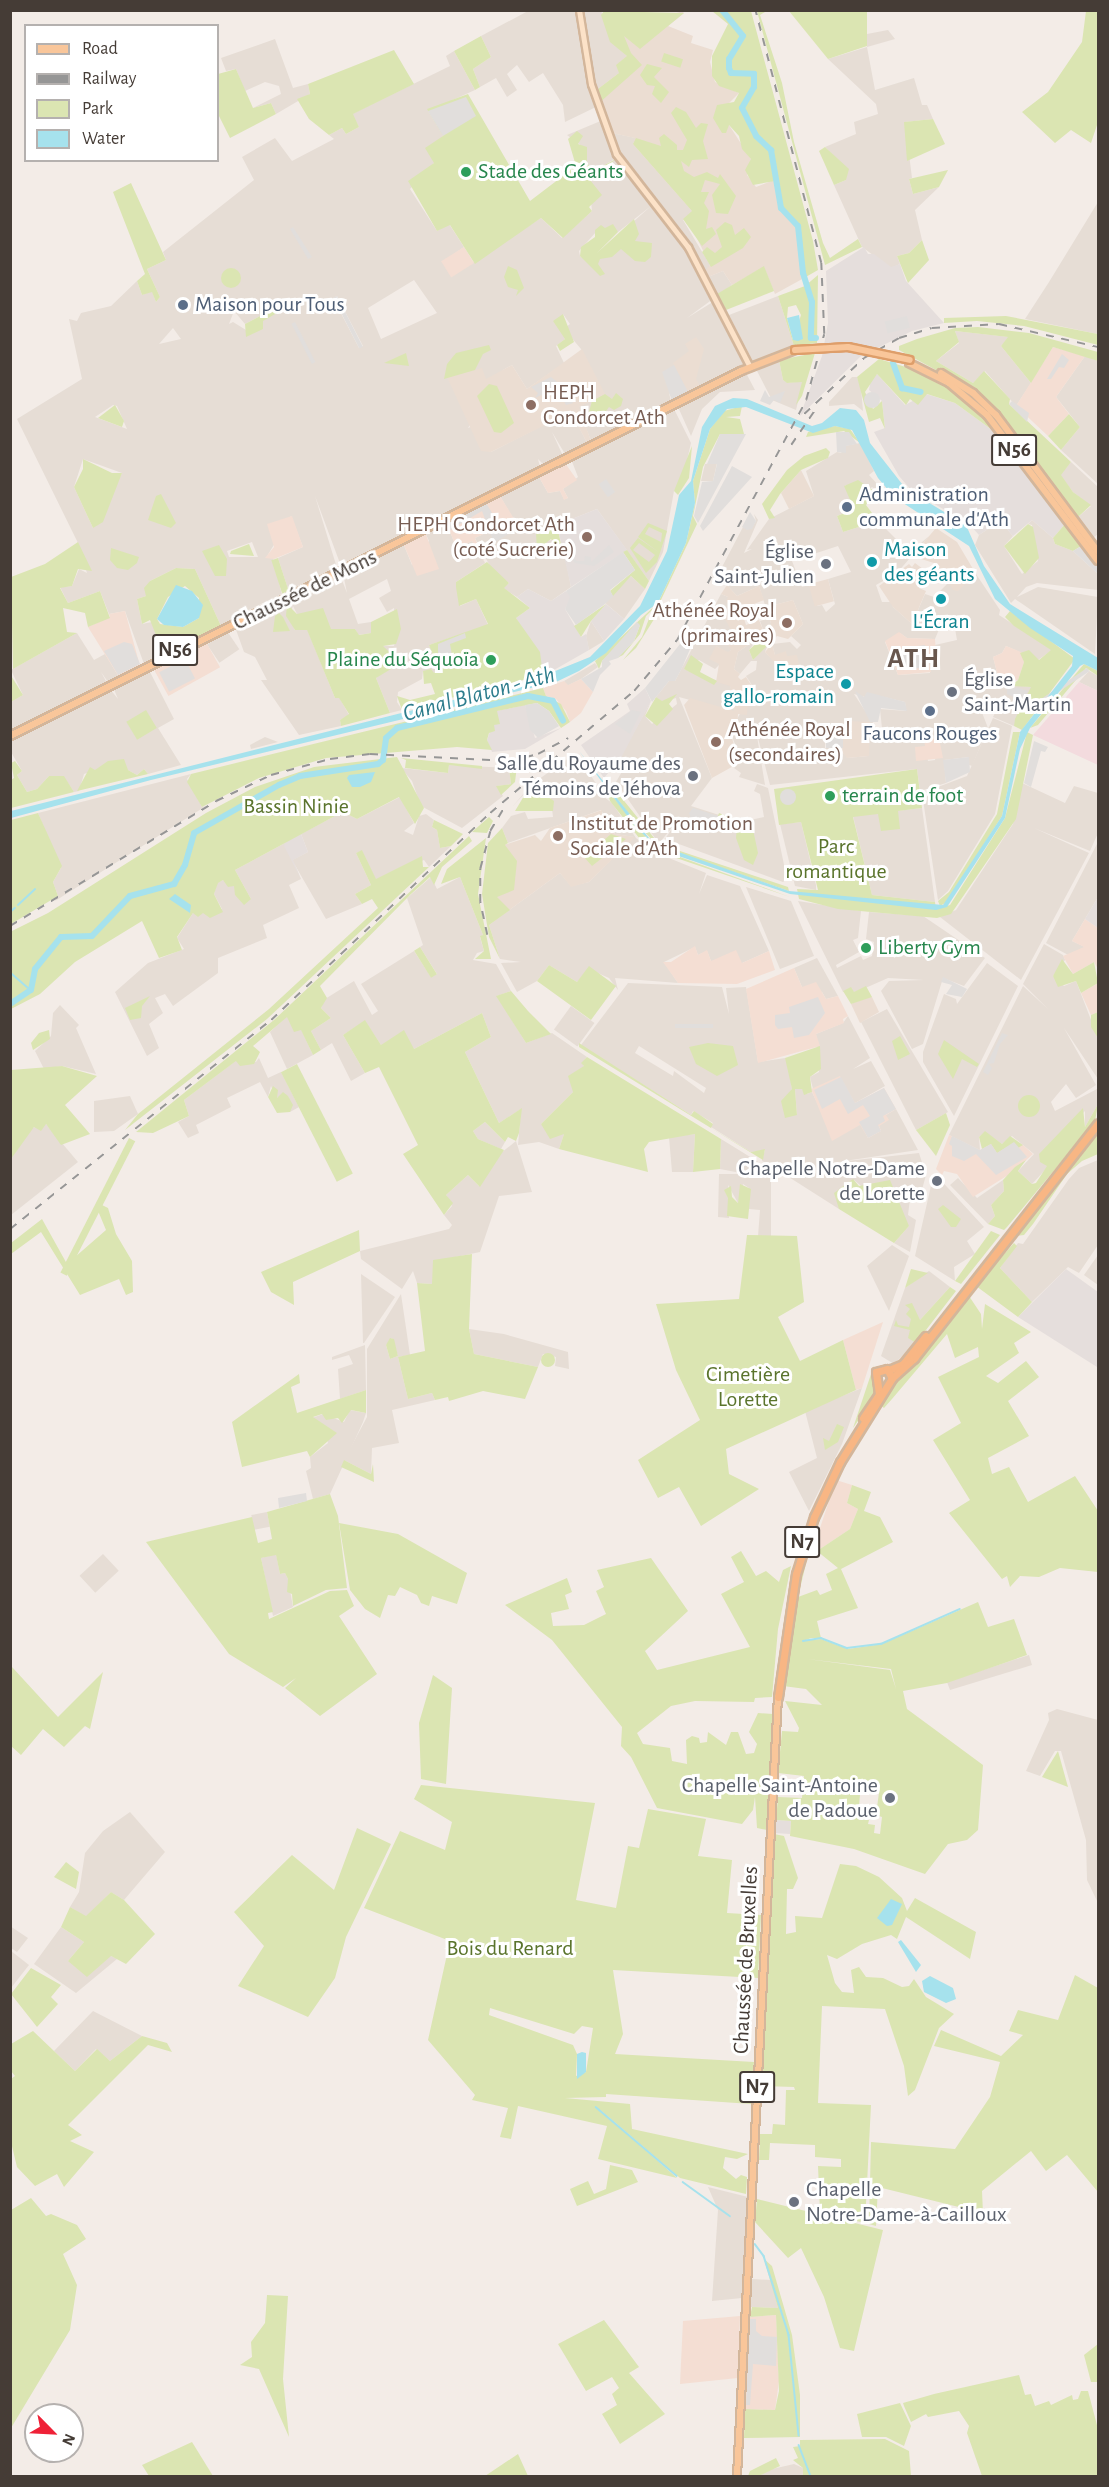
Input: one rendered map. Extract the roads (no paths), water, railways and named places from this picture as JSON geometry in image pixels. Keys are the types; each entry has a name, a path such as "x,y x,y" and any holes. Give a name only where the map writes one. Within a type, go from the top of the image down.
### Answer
{"highway":[{"name":"N7","path":"889,1378 908,1359 972,1281 1098,1116"},
{"name":"N7","path":"1007,1236 1098,1123"},
{"name":"Chaussée de Bruxelles","path":"877,1371 889,1378 837,1468 807,1537 789,1607 778,1697 779,1642 795,1561 828,1477 878,1397 877,1371"},
{"path":"878,1384 889,1378"}],"main road":[{"path":"579,10 588,73 616,154 688,247 750,366"},
{"name":"N56","path":"750,366 795,352 848,347 909,362 953,379 987,406 1098,552"},
{"name":"N56","path":"909,362 943,379 987,415 1098,561"},
{"name":"Chaussée de Mons","path":"10,734 750,366"},
{"name":"Chaussée de Bruxelles","path":"736,2476 778,1697"}],"water":[{"path":"799,315 803,339 798,341 793,340 787,318"},
{"name":"Canal Blaton - Ath","path":"733,398 747,399 812,426 822,423 840,408 856,410 864,420 870,443 906,489 966,525 984,566 1010,604 1098,658 1098,671 1084,664 1080,666 1030,728 1020,749 1005,818 947,907 936,910 790,894 658,849 634,825 579,751 653,843 789,891 943,905 1002,816 1020,732 1072,666 1073,656 1030,628 995,599 969,546 894,497 878,478 852,430 835,426 813,433 746,407 727,409 710,429 693,481 695,503 686,543 658,603 641,615 606,653 579,671 556,682 151,780 11,818 11,811 533,680 590,657 640,606 667,551 679,495 691,481 702,427 715,406"},
{"path":"176,585 192,591 203,605 199,618 183,627 164,625 157,619"},
{"path":"375,772 371,782 360,787 352,787 347,778 349,775"},
{"path":"175,894 191,905 190,913 169,899"},
{"path":"891,1899 902,1904 892,1925 887,1926 877,1918"},
{"path":"901,1940 921,1965 916,1972 898,1942"},
{"path":"930,1976 953,1988 956,1999 946,2003 924,1992 922,1981"},
{"path":"586,2053 586,2072 577,2079 577,2054"}],"waterway":[{"path":"722,10 743,36 729,59 731,73 754,74 754,87 742,108 756,136 771,150 781,208 798,226 803,273 812,302 811,338 816,338"},
{"path":"893,363 902,388 921,392"},
{"name":"Canal Blaton - Ath","path":"10,1004 31,990 35,969 61,937 92,936 130,896 174,884 185,865 194,833 279,785 300,776 378,764 383,760 386,738 397,728 528,696 553,701 563,721"},
{"path":"18,905 35,889"},
{"path":"10,912 15,908"},
{"path":"10,972 31,990"},
{"path":"803,1641 821,1638 847,1648 881,1644 960,1609"},
{"path":"596,2107 677,2176"},
{"path":"683,2182 730,2216"},
{"path":"755,2244 764,2256 789,2335 799,2436"},
{"path":"799,2445 811,2476"}],"railway":[{"path":"10,1229 271,1020 490,813 634,691 677,640 806,400 824,334 821,263 755,10"},
{"path":"804,414 864,358 899,338 932,328 999,324 1098,347"},
{"path":"791,445 815,410"},
{"path":"10,926 216,801 271,775 330,759 370,754 510,761 538,754 568,738"},
{"path":"487,935 480,902 480,869 490,831 505,806"}],"place":[{"name":"Stade des Géants","path":"466,172"},
{"name":"Maison pour Tous","path":"183,305"},
{"name":"HEPH Condorcet Ath","path":"531,405"},
{"name":"Administration communale d'Ath","path":"847,507"},
{"name":"HEPH Condorcet Ath (coté Sucrerie)","path":"587,537"},
{"name":"Maison des géants","path":"872,562"},
{"name":"Église Saint-Julien","path":"826,564"},
{"name":"L'Écran","path":"941,599"},
{"name":"Athénée Royal (primaires)","path":"787,623"},
{"name":"Plaine du Séquoïa","path":"491,660"},
{"name":"Espace gallo-romain","path":"846,684"},
{"name":"Église Saint-Martin","path":"952,692"},
{"name":"Faucons Rouges","path":"930,711"},
{"name":"Athénée Royal (secondaires)","path":"716,742"},
{"name":"Salle du Royaume des Témoins de Jéhova","path":"693,776"},
{"name":"terrain de foot","path":"830,796"},
{"name":"Institut de Promotion Sociale d'Ath","path":"558,836"},
{"name":"Liberty Gym","path":"866,948"},
{"name":"Chapelle Notre-Dame de Lorette","path":"937,1181"},
{"name":"Chapelle Saint-Antoine de Padoue","path":"890,1798"},
{"name":"Chapelle Notre-Dame-à-Cailloux","path":"794,2202"}],"district":[{"name":"ATH","path":"914,659"}],"park label":[{"name":"Bassin Ninie","path":"296,807"},
{"name":"Parc romantique","path":"836,858"},
{"name":"Cimetière Lorette","path":"748,1386"},
{"name":"Bois du Renard","path":"510,1949"}]}
